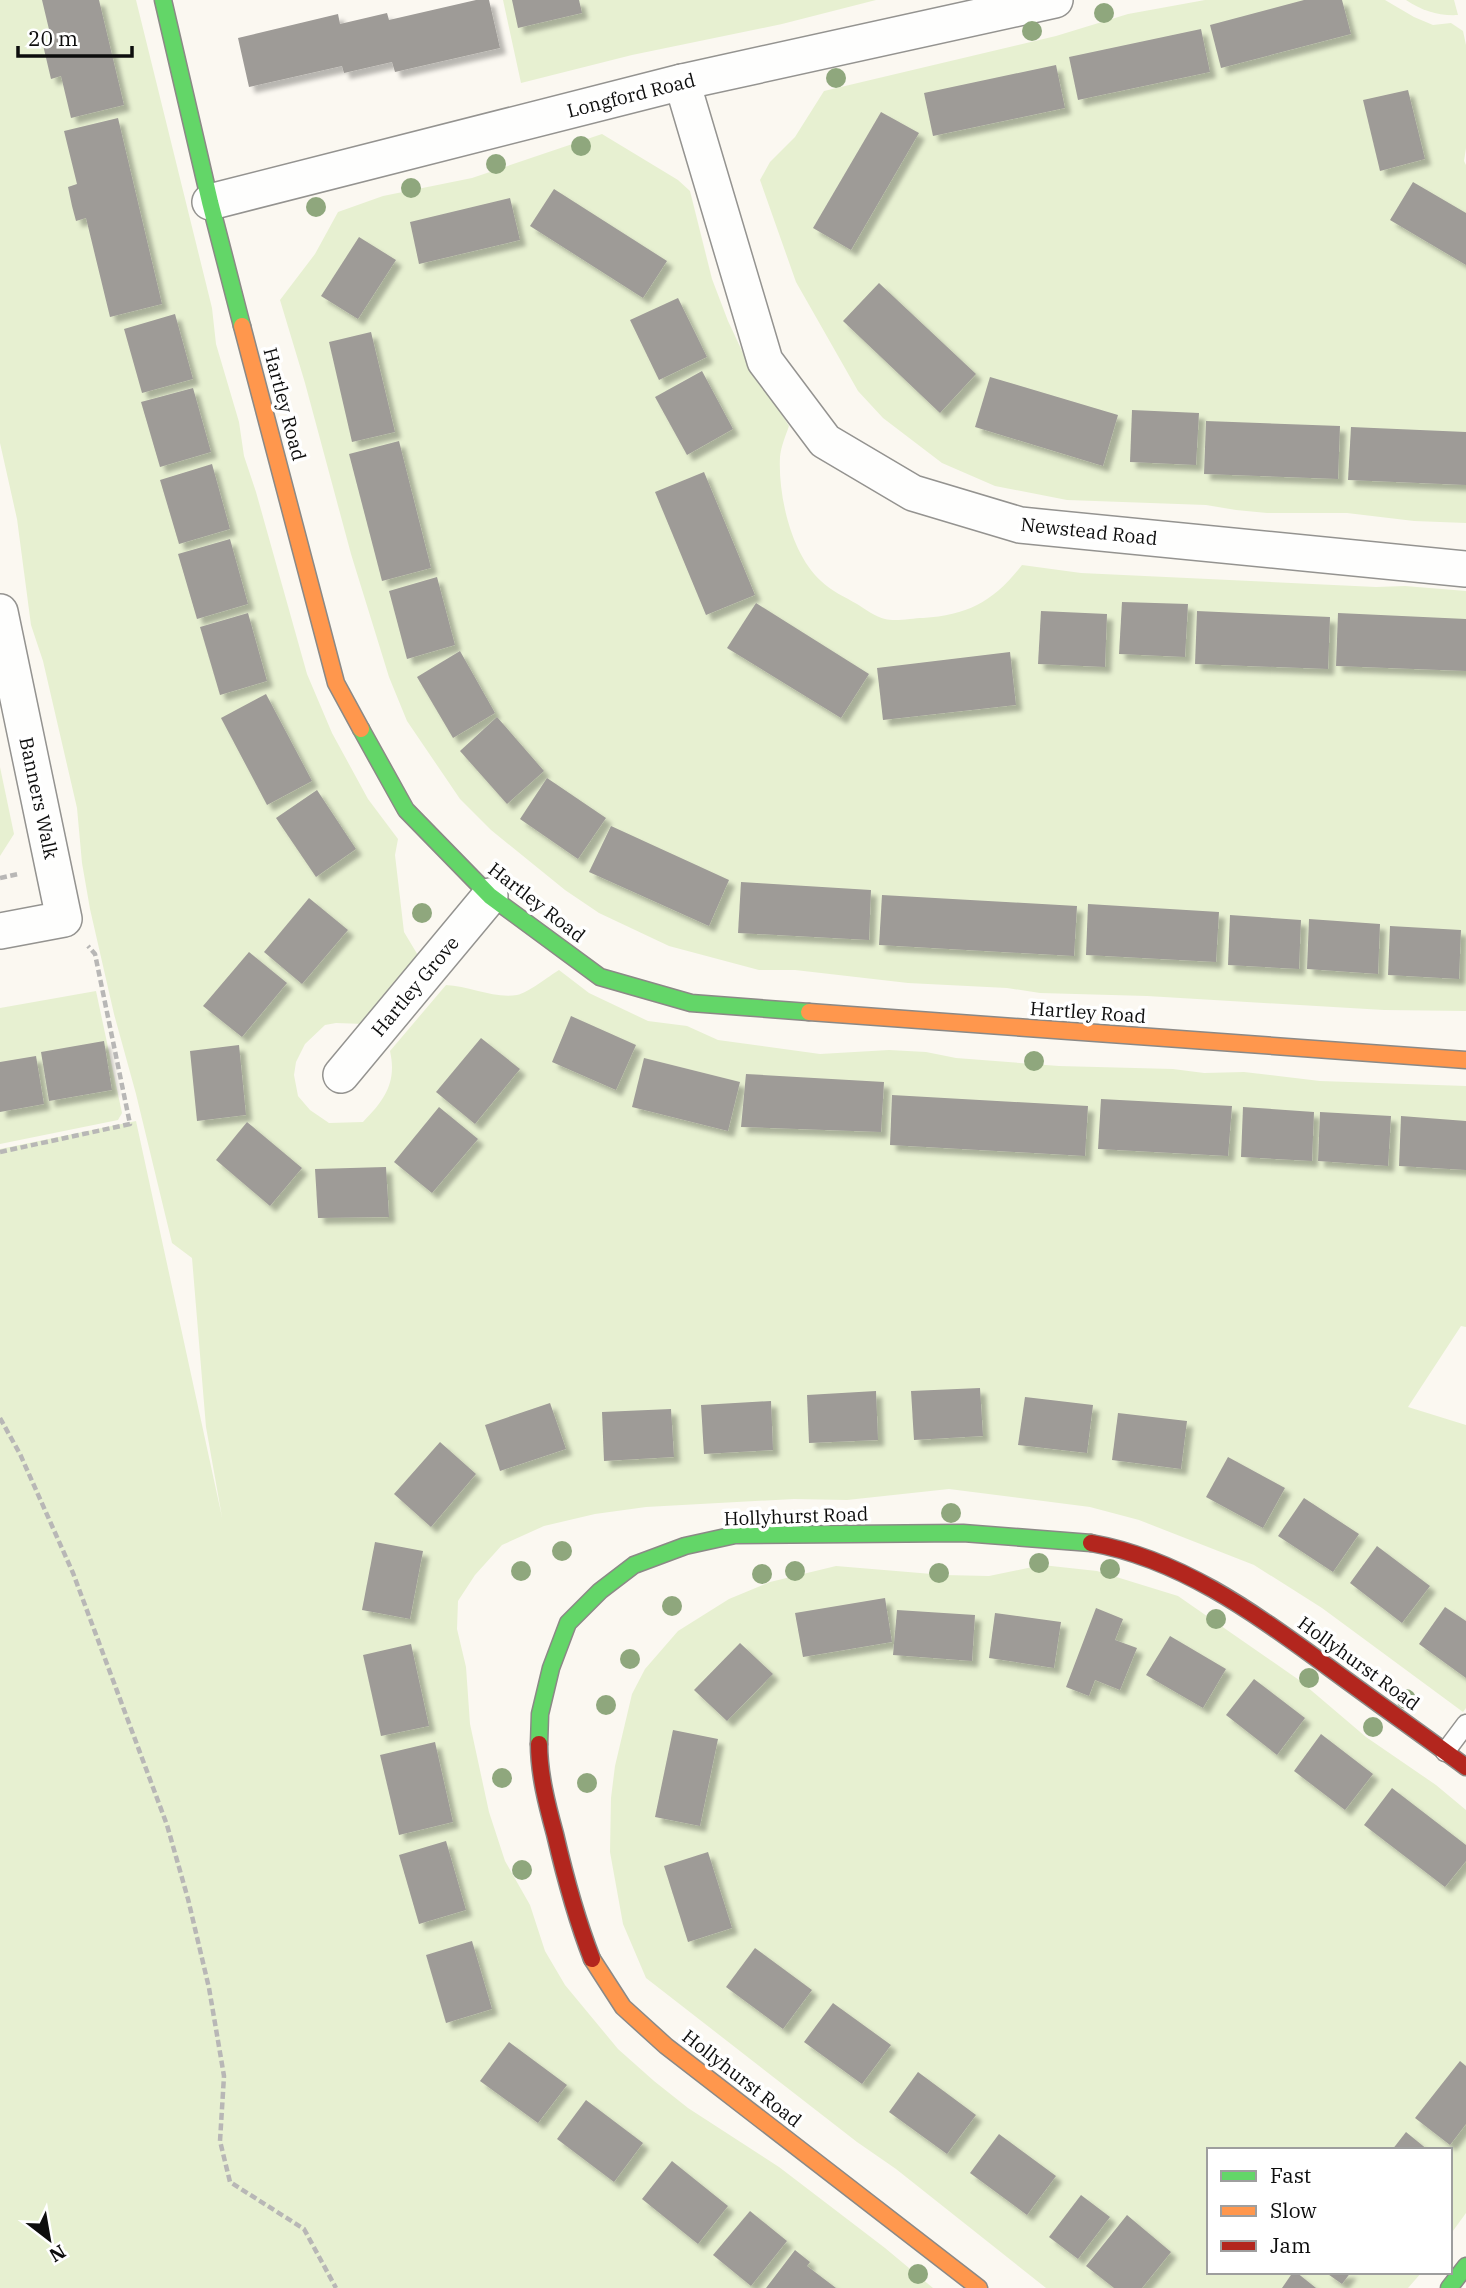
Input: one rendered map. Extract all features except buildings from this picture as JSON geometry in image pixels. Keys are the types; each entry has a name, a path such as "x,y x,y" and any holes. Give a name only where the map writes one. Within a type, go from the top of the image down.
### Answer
{"street":[{"name":"Hartley Road","path":"163,0 210,202 336,683 406,810 490,896 600,977 691,1003 1466,1060"},
{"name":"Longford Road","path":"210,202 682,82 1055,0"},
{"name":"Newstead Road","path":"682,82 765,361 825,441 913,493 1020,524 1466,569"},
{"name":"Banners Walk","path":"0,612 64,919"},
{"name":"Hartley Grove","path":"341,1075 490,896"},
{"path":"0,931 64,919"},
{"name":"Hollyhurst Road","path":"979,2288 666,2046 624,2007 594,1965 574,1912 548,1812 539,1762 540,1714 551,1668 568,1623 600,1591 634,1565 685,1546 735,1535 963,1533 1093,1543 1162,1564 1218,1590 1261,1618 1466,1767"},
{"path":"1449,2288 1466,2266"}],"lane":[{"path":"1445,1752 1466,1724"}],"path":[{"path":"0,1152 130,1124 95,954 64,919"},
{"path":"0,1418 20,1454 73,1573 167,1825 188,1899 225,2076 220,2141 230,2182 304,2229 336,2288"}],"green space":[{"path":"0,0 136,0 212,308 216,344 239,422 244,456 307,674 332,733 368,799 398,839 395,855 404,932 419,957 364,1024 325,1025 305,1044 296,1062 294,1075 298,1096 310,1110 329,1123 363,1122 387,1090 392,1072 390,1051 446,985 500,995 517,995 559,970 589,993 648,1021 687,1026 718,1040 820,1054 889,1050 1059,1066 1173,1069 1204,1073 1244,1072 1320,1081 1466,1086 1466,1327 1461,1326 1408,1407 1466,1425 1466,1708 1463,1712 1322,1608 1254,1565 1139,1520 1090,1507 949,1489 847,1500 794,1499 646,1507 595,1514 544,1526 502,1545 475,1575 458,1601 457,1629 466,1667 470,1724 489,1812 505,1861 530,1905 545,1951 565,1985 618,2049 654,2081 688,2108 779,2167 933,2288 0,2288 0,1149 136,1121 222,1517 206,1427 192,1258 172,1243 114,1014 90,909 77,808 43,661 31,625 17,519 0,443"},
{"path":"503,0 876,0 521,83"},
{"path":"1205,0 1385,0 1433,25 1451,23 1463,31 1466,45 1466,523 1414,521 1347,513 1267,513 1206,505 1067,500 995,486 942,463 883,418 858,391 796,282 760,180 770,162 795,137 824,91 1056,36 1128,14"},
{"path":"1406,0 1454,0 1458,15 1431,12"},
{"path":"602,134 678,180 690,191 712,279 728,321 743,353 789,426 782,445 780,472 784,506 794,540 802,556 821,581 874,615 899,620 954,614 990,597 1022,565 1081,573 1376,587 1405,586 1466,591 1466,1011 1384,1010 1147,996 1040,993 1007,988 908,983 795,970 759,970 669,946 599,913 565,890 491,830 460,799 407,721 389,677 351,554 280,300 315,254 338,212 383,196 472,178"},
{"path":"0,767 14,834 0,856"},
{"path":"96,991 122,1113 118,1120 0,1144 0,1008"},
{"path":"1042,1565 1097,1571 1178,1596 1299,1680 1366,1737 1436,1785 1466,1810 1466,2213 1452,2232 1452,2148 1207,2148 1207,2274 1420,2274 1408,2288 1046,2288 896,2169 857,2142 646,1978 623,1924 610,1852 611,1798 615,1766 632,1694 645,1669 678,1631 729,1599 770,1582 836,1566 989,1576"}],"traffic: fast":[{"path":"163,0 242,326"},
{"path":"361,729 406,810 490,896 600,977 691,1003 809,1012"},
{"path":"539,1744 540,1714 551,1668 568,1623 600,1591 634,1565 685,1546 735,1535 963,1533 1091,1543"},
{"path":"1449,2288 1466,2266"}],"traffic: slow":[{"path":"242,326 336,683 361,729"},
{"path":"809,1012 1466,1060"},
{"path":"592,1959 623,2007 666,2046 979,2288"}],"traffic: jam":[{"path":"1091,1543 1156,1562 1186,1575 1244,1608 1466,1767"},
{"path":"539,1744 549,1812 571,1897 592,1959"}]}
